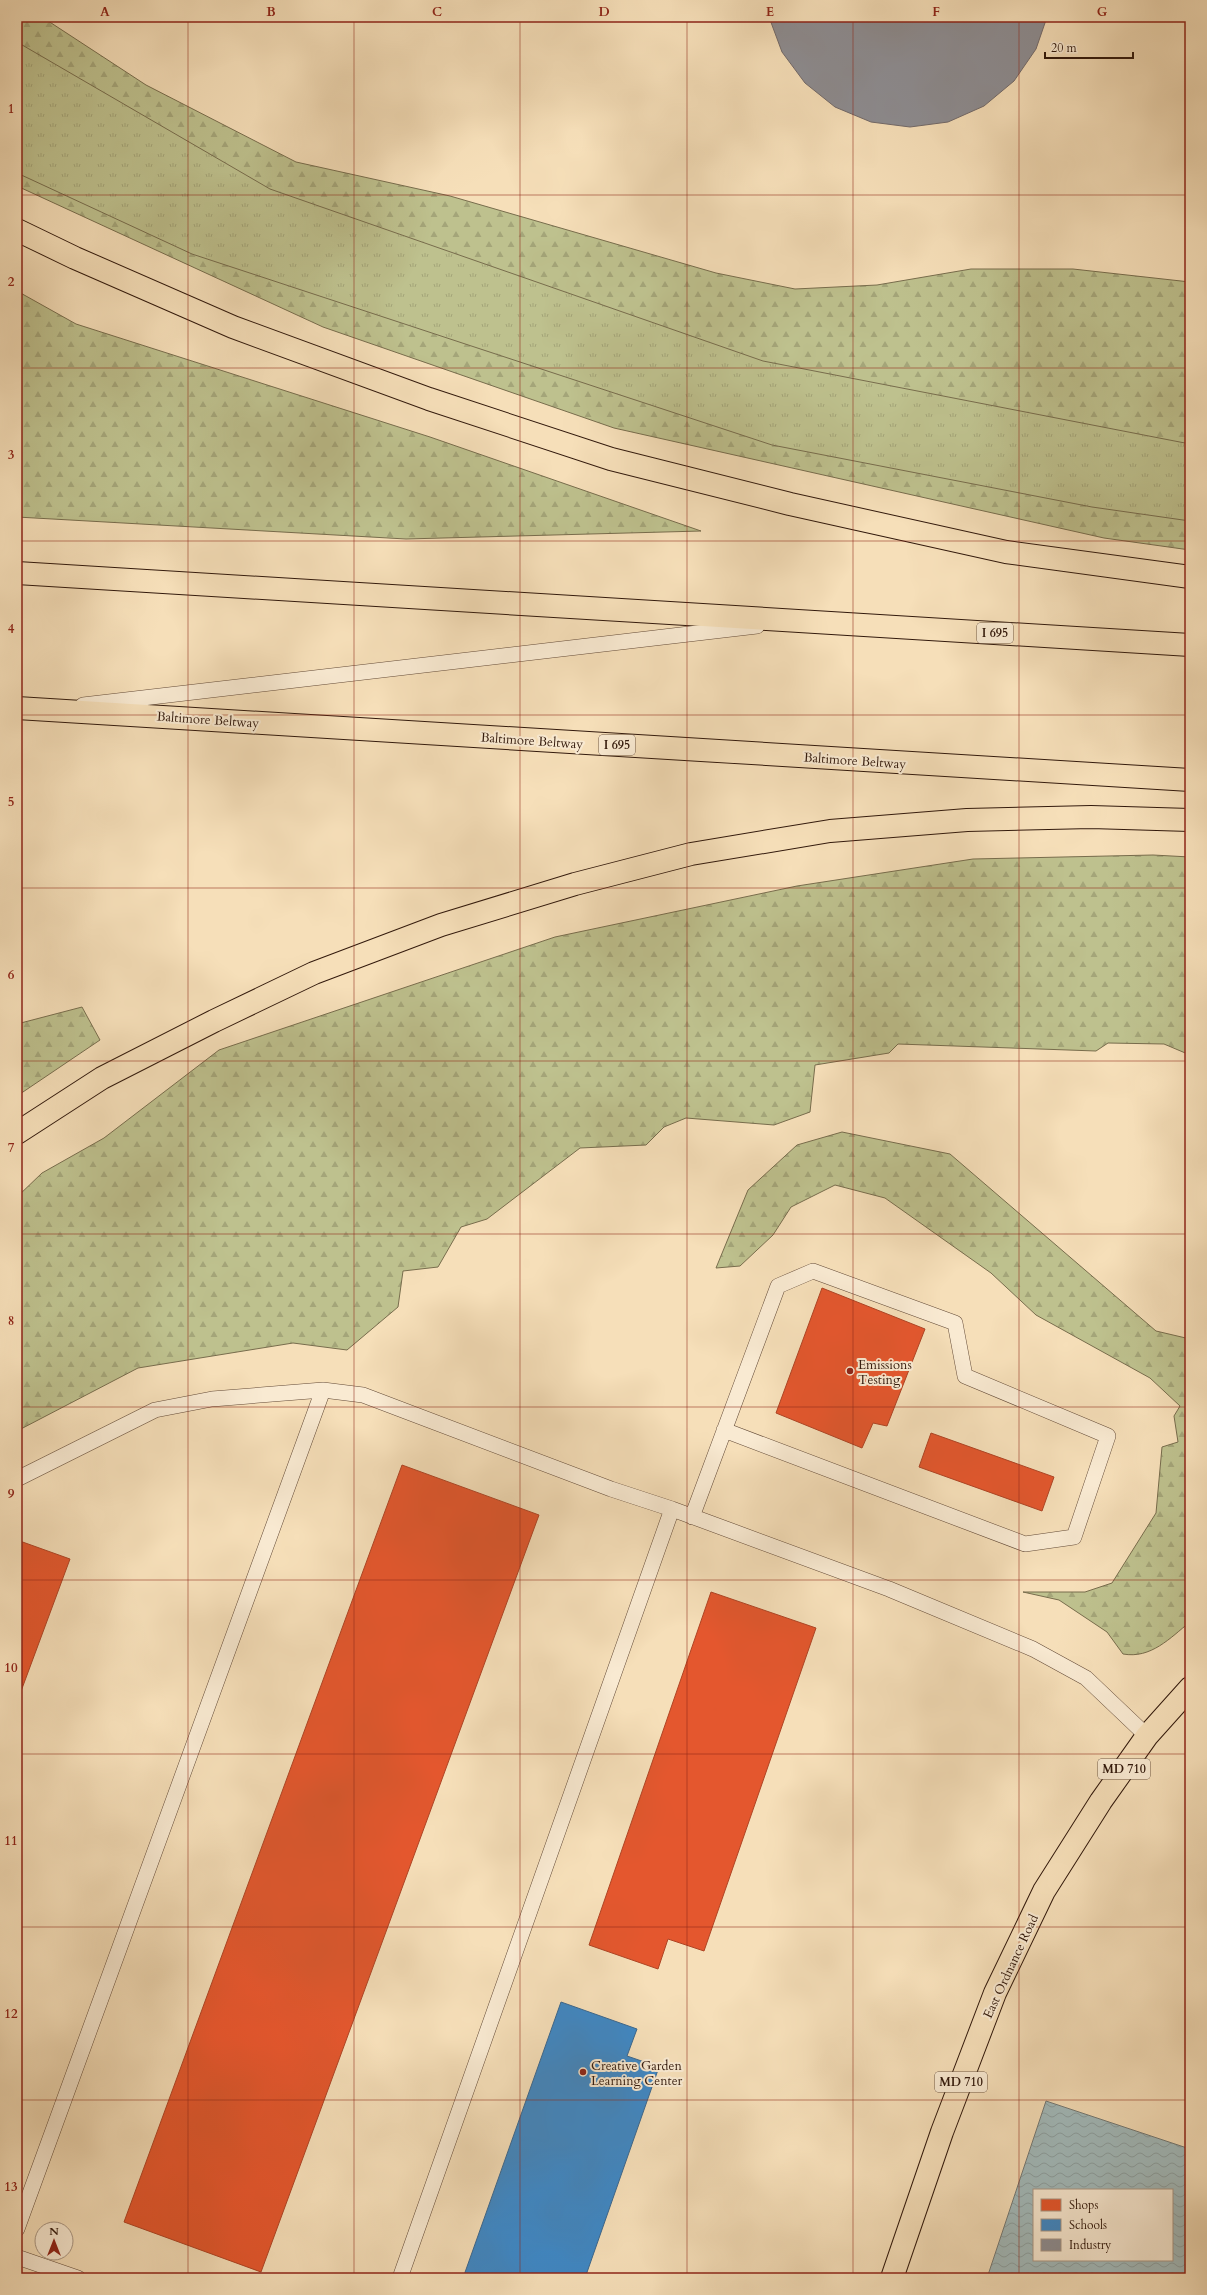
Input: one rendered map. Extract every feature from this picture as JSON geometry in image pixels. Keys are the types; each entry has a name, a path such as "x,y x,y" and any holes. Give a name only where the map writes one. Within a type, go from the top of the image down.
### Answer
{"main road":[{"path":"17,230 75,258 233,327 429,399 611,459 790,504 1006,552 1190,577"},
{"name":"I 695","path":"17,573 1190,645"},
{"name":"Baltimore Beltway","path":"17,708 1190,780"},
{"path":"17,1133 102,1078 214,1021 314,973 441,925 575,884 691,854 830,831 975,820 1090,816 1190,820"},
{"name":"East Ordnance Road","path":"892,2278 942,2132 995,1993 1044,1891 1101,1801 1146,1736 1190,1688"}],"lane":[{"path":"44,709 800,621"},
{"path":"692,1517 724,1430 778,1286 813,1271 954,1323 965,1376 1108,1436 1074,1537 1025,1544 724,1430"},
{"path":"17,2229 323,1390"},
{"path":"17,1479 155,1410 212,1399 323,1390 363,1395 611,1489 672,1509 889,1589 1033,1649 1086,1678 1146,1736"},
{"path":"400,2278 672,1509"},
{"path":"17,2257 78,2278"}],"green space":[{"path":"17,17 42,17 146,85 296,162 450,196 716,273 795,289 877,285 971,269 1073,269 1190,282 1190,550 1104,538 614,428 323,327 17,186"},
{"path":"17,42 270,189 763,361 1190,444 1190,521 1092,507 772,445 192,254 17,173"},
{"path":"17,291 76,324 430,437 701,531 406,539 17,517"},
{"path":"1153,855 1190,857 1190,1055 1164,1044 1108,1043 1096,1051 898,1044 889,1053 815,1065 810,1112 774,1125 686,1118 664,1127 646,1145 580,1148 487,1219 461,1227 438,1267 403,1271 398,1307 347,1350 293,1343 138,1368 17,1431 17,1197 42,1173 104,1138 219,1050 555,937 797,886 973,859"},
{"path":"82,1007 100,1040 17,1096 17,1024"},
{"path":"842,1132 950,1154 1156,1331 1190,1339 1190,1622 1160,1646 1133,1655 1123,1654 1107,1632 1059,1600 1023,1592 1085,1592 1112,1583 1156,1513 1162,1447 1178,1442 1174,1416 1180,1406 1150,1378 1036,1315 991,1273 885,1198 835,1185 791,1207 773,1235 740,1266 716,1268 748,1190 797,1145"}],"water":[{"path":"1046,2101 1190,2149 1190,2278 987,2278"}],"building: Shops":[{"name":"Emissions Testing","path":"822,1288 925,1329 887,1426 873,1423 862,1448 776,1413"},
{"path":"931,1433 1054,1477 1042,1511 919,1467"},
{"path":"402,1465 539,1515 261,2272 124,2222"},
{"path":"17,1540 70,1559 17,1702"},
{"path":"711,1592 816,1628 704,1951 668,1939 658,1969 589,1945"}],"building: Schools":[{"path":"561,2002 637,2029 627,2056 659,2067 585,2278 463,2278"}],"building: Industry":[{"path":"769,17 1047,17 1036,49 1014,81 984,106 948,122 910,127 871,122 835,107 805,83 782,52"}],"place":[{"name":"Emissions Testing","path":"850,1371"},
{"name":"Creative Garden Learning Center","path":"583,2072"}]}
